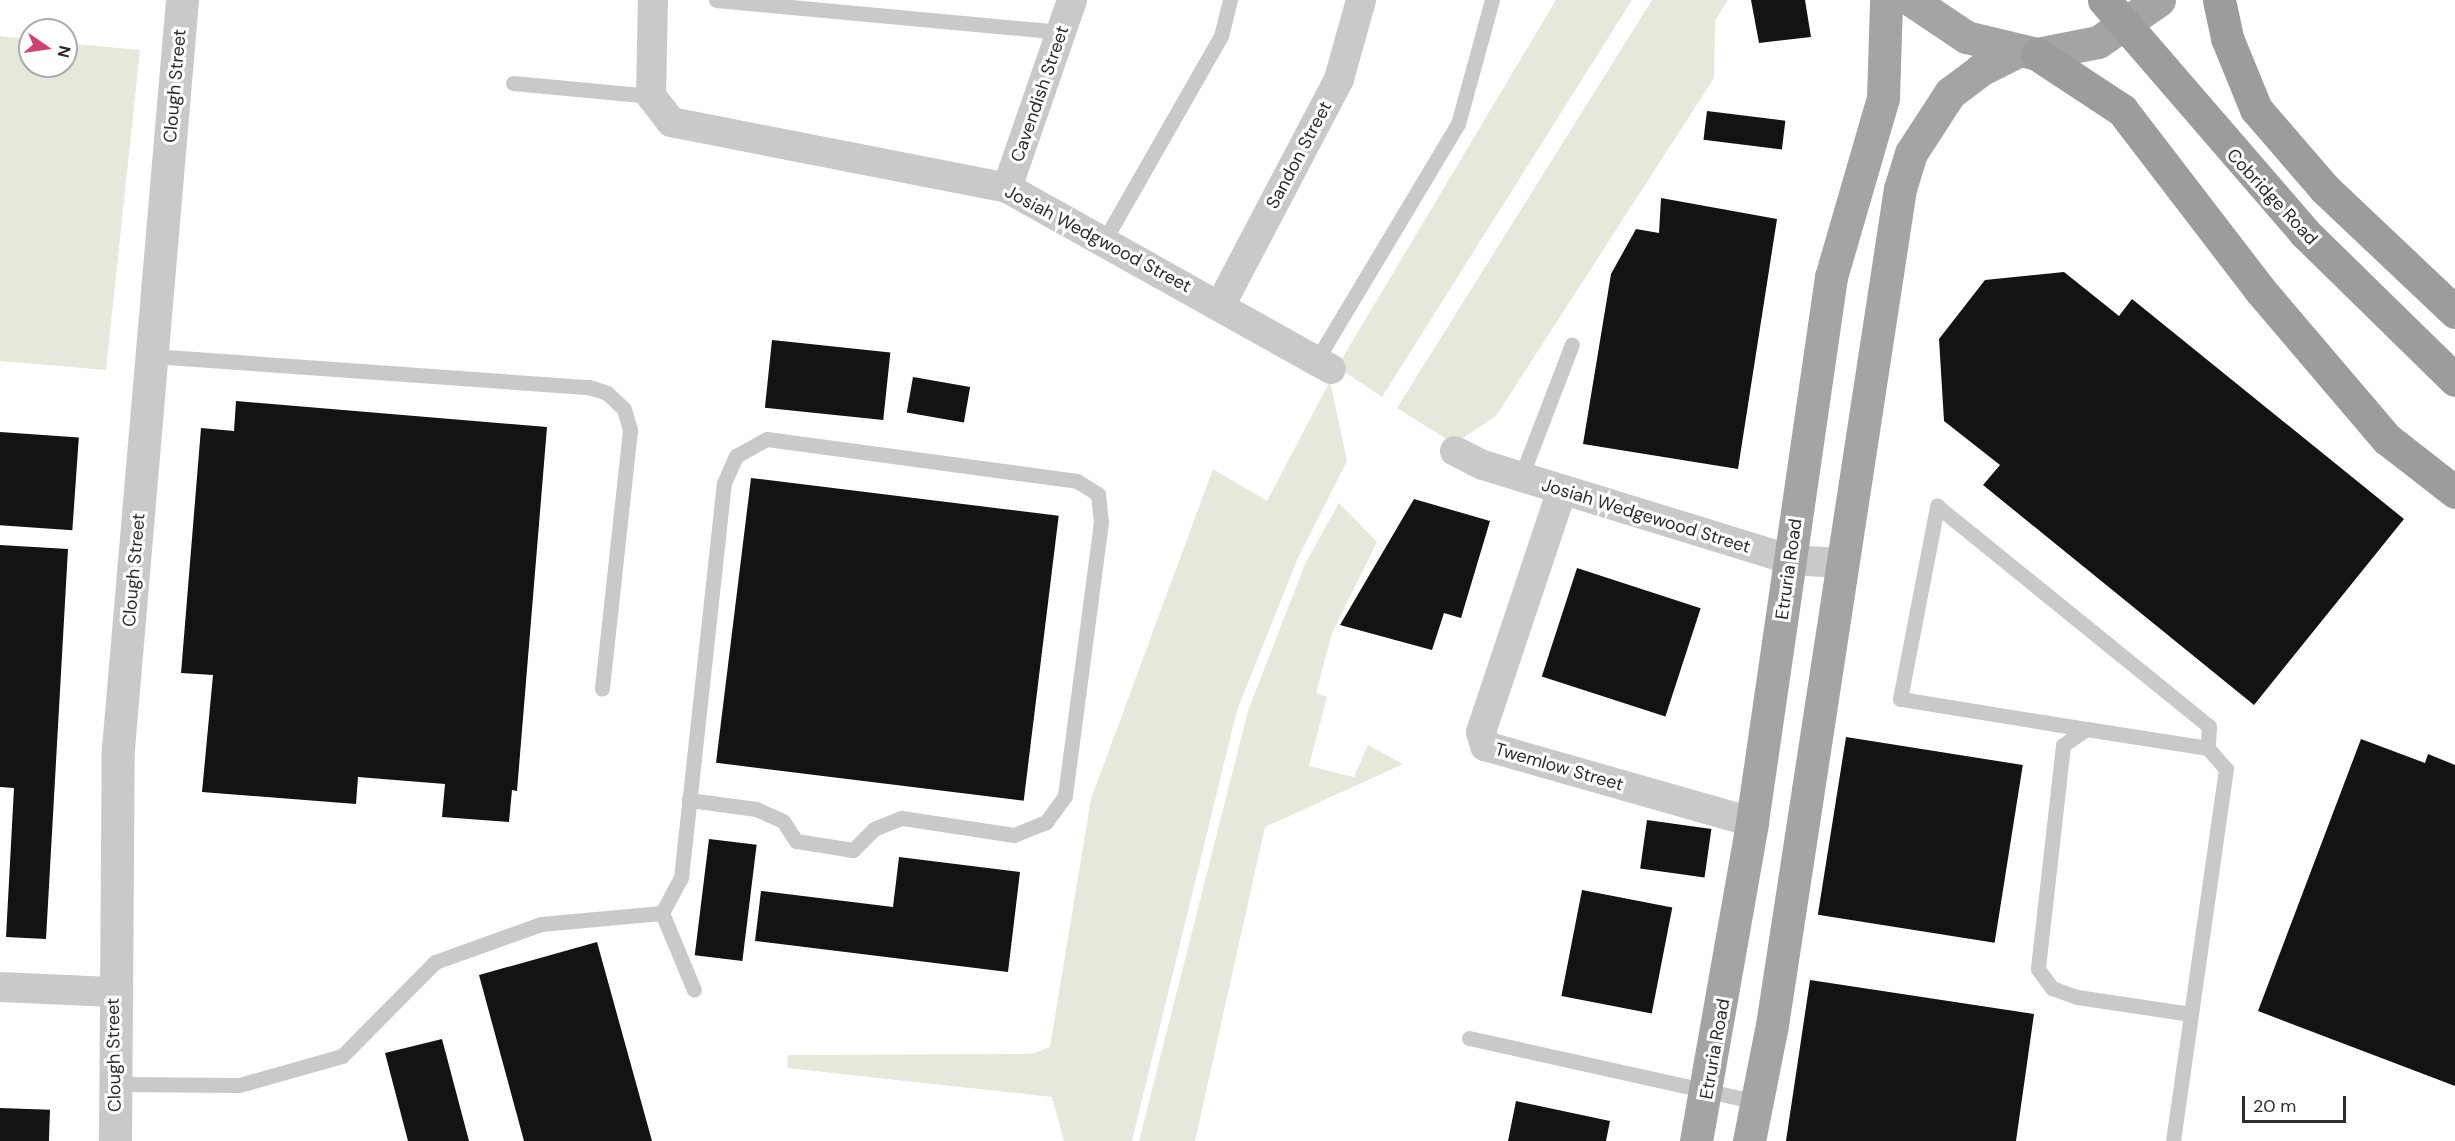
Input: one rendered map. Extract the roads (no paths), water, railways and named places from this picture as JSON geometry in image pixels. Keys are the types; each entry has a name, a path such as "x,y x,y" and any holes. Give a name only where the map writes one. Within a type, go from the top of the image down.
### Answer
{"highway":[{"name":"Cobridge Road","path":"2104,0 2305,233 2455,380"},
{"path":"2219,0 2227,38 2256,109 2325,189 2453,306"},
{"path":"2028,52 2122,110 2260,290 2387,439 2455,492"}],"main road":[{"name":"Etruria Road","path":"1696,1141 1709,1092 1752,822 1831,277 1883,98 1886,0"},
{"path":"1911,0 1966,37 2028,52"},
{"path":"1749,1141 1758,1102 1894,224 1911,153 1950,93 1980,70 2028,52 2098,42 2159,0"}],"street":[{"name":"Clough Street","path":"115,1141 112,992 118,748 182,0"},
{"path":"651,96 653,0"},
{"name":"Cavendish Street","path":"1007,188 1072,0"},
{"name":"Sandon Street","path":"1221,304 1339,79 1360,0"},
{"name":"Josiah Wedgwood Street","path":"651,96 671,122 1007,188 1221,304 1324,365"},
{"name":"Josiah Wedgewood Street","path":"1455,451 1521,477 1791,560 1840,563"},
{"name":"Twemlow Street","path":"1562,490 1481,732 1485,746 1752,822"},
{"path":"0,987 112,992"}],"lane":[{"path":"716,0 1062,32"},
{"path":"1104,241 1221,36 1230,0"},
{"path":"1324,365 1458,124 1492,0"},
{"path":"513,83 651,96"},
{"path":"1521,477 1572,344"},
{"path":"153,356 589,387 607,393 624,409 630,430 602,688"},
{"path":"662,913 681,878 689,800 724,483 736,456 767,439 1077,481 1098,494 1101,522 1065,796 1046,822 1014,835 901,818 873,828 853,850 796,841 783,821 756,808 689,800"},
{"path":"2173,1141 2226,769 2208,748 1900,699 1937,506 2209,726 2208,748"},
{"path":"2086,729 2063,745 2038,969 2052,988 2077,997 2191,1014"},
{"path":"662,913 694,990"},
{"path":"114,1084 239,1085 342,1056 435,963 541,924 662,913"},
{"path":"1468,1038 1758,1102"}]}
